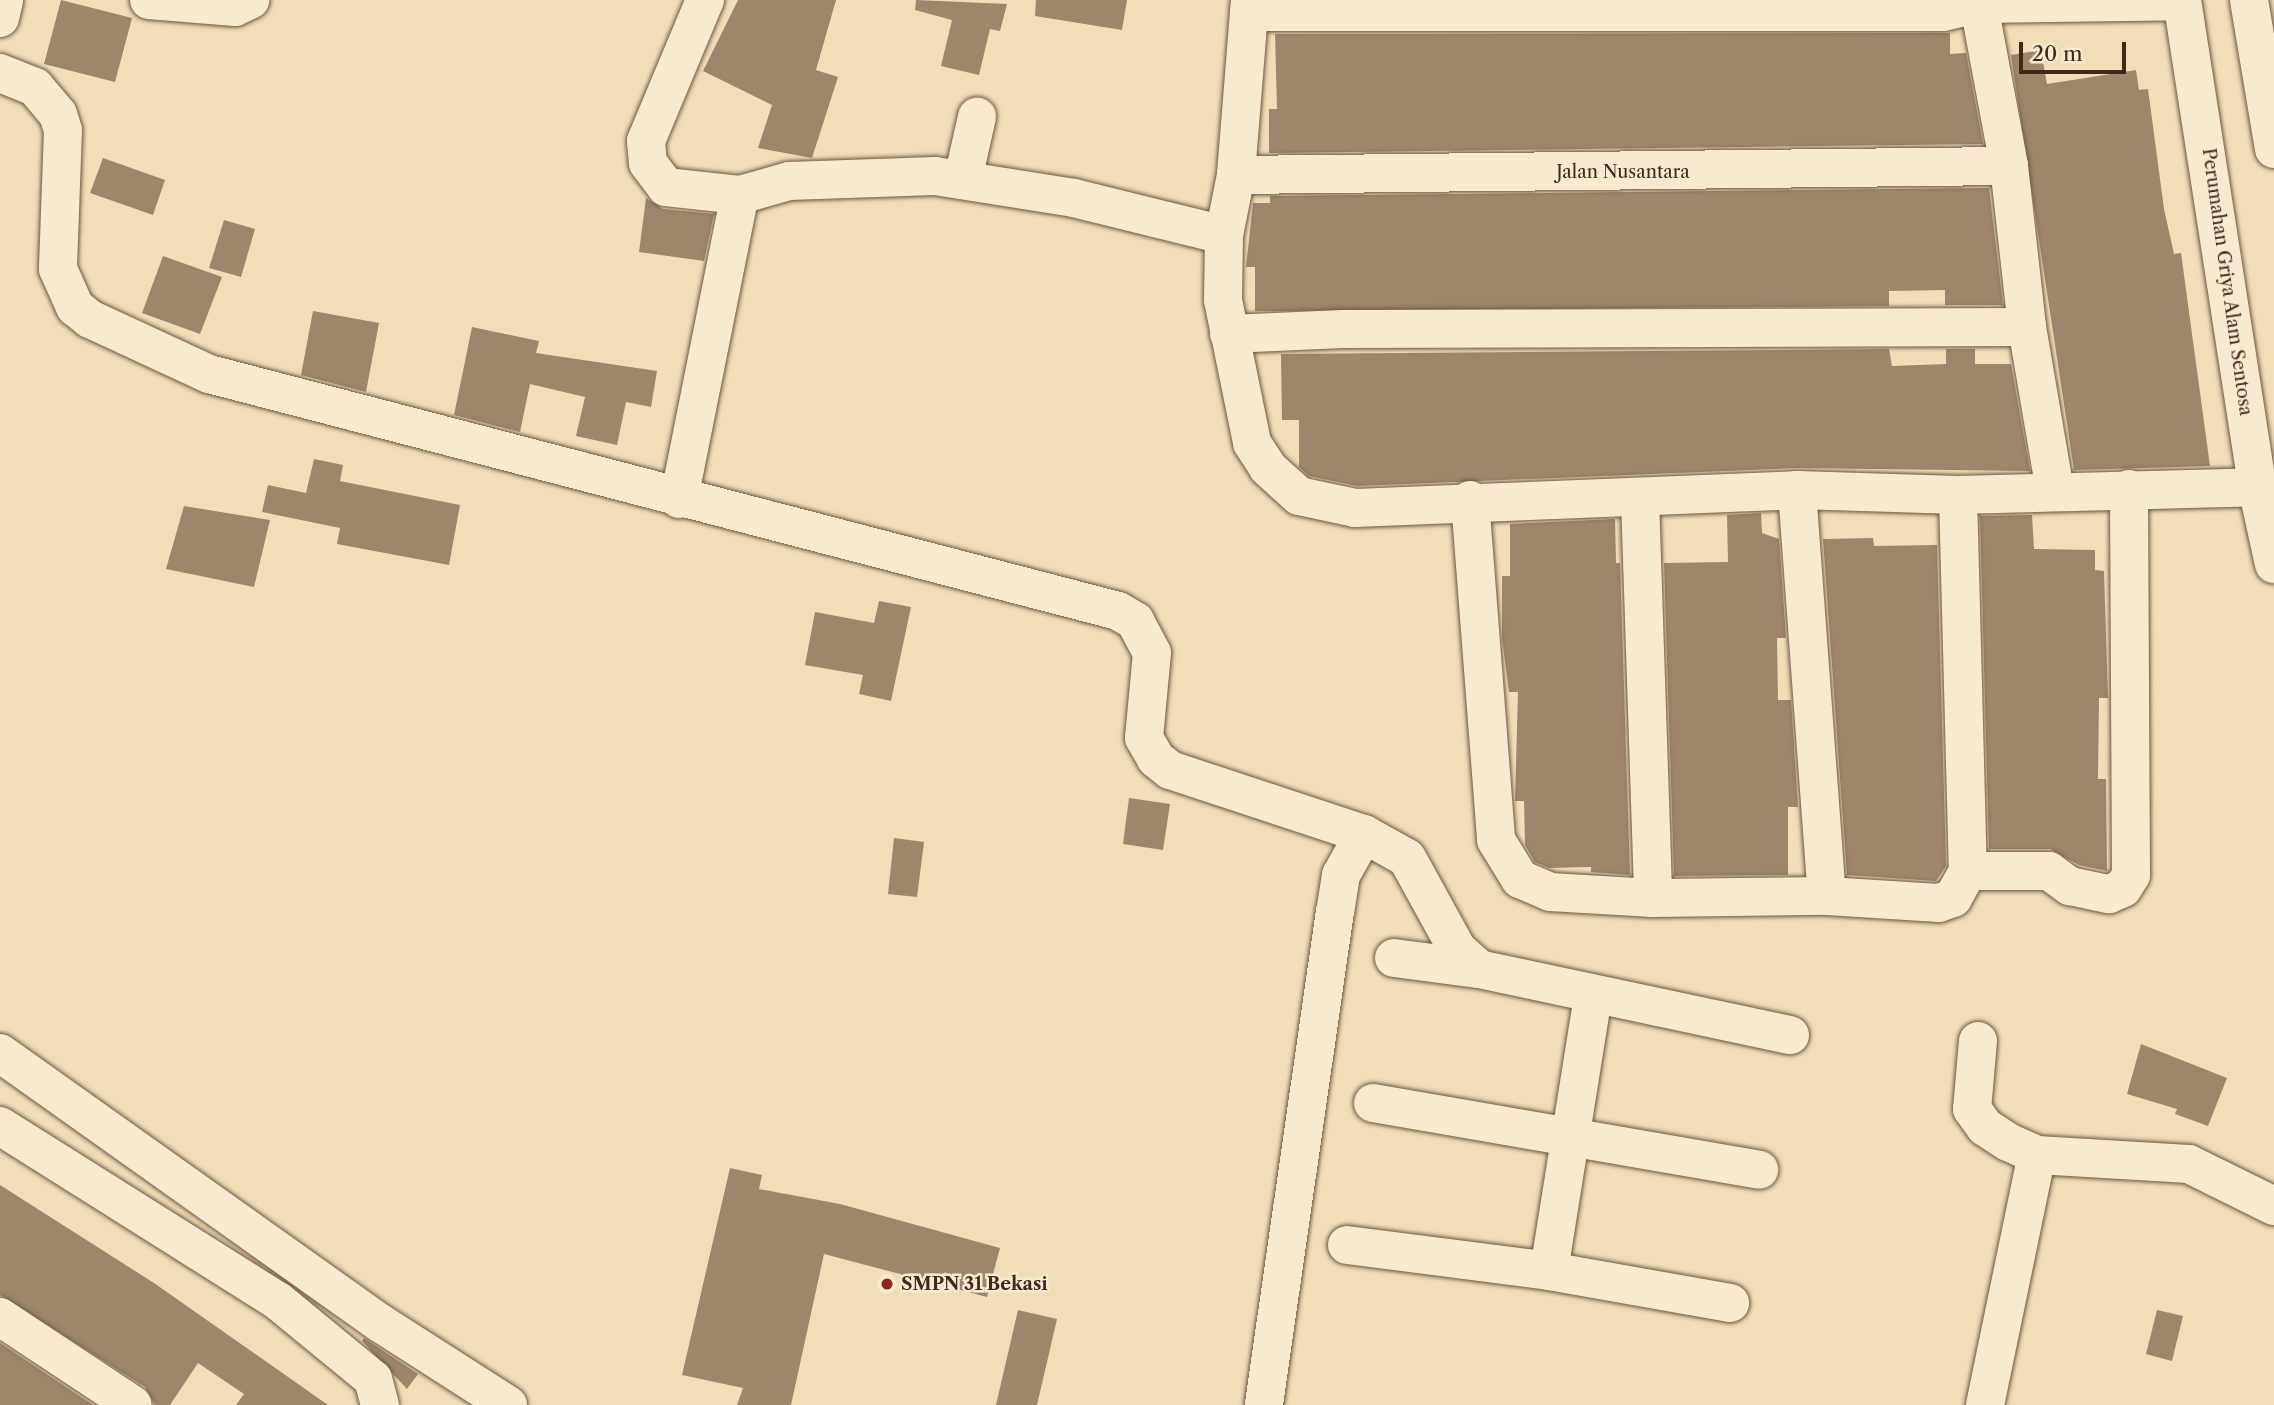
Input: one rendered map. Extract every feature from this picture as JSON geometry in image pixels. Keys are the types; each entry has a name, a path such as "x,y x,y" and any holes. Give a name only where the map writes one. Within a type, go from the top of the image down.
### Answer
{"street":[{"path":"0,18 4,0"},
{"path":"149,0 235,7 250,0"},
{"path":"705,0 649,130 646,154 666,187 740,195 789,181 901,176 963,179 1074,198 1224,234"},
{"path":"2249,0 2274,149"},
{"path":"2182,1 1978,2 1943,12 1250,6 1236,175 1224,234 1223,300 1252,443 1290,491 1308,501 1355,508 1470,500 1640,499 1797,490 1958,495 2129,489 2261,460"},
{"name":"Perumahan Griya Alam Sentosa","path":"2182,1 2261,460 2274,561"},
{"path":"1978,2 2009,166 2027,327 2055,490"},
{"path":"0,73 35,87 64,130 58,269 75,307 90,318 209,374 1130,616 1153,653 1144,738 1156,758 1170,769 1364,834 1407,858 1457,949 1479,969"},
{"path":"963,179 977,117"},
{"name":"Jalan Nusantara","path":"1236,175 2009,166"},
{"path":"680,499 740,195"},
{"path":"1229,334 1343,329 2027,327"},
{"path":"1968,871 2049,871 2070,887 2109,894 2123,888 2131,876 2129,489"},
{"path":"1797,490 1827,897"},
{"path":"1470,500 1496,841 1520,878 1550,892 1653,898 1827,897 1939,903 1954,898 1968,871 1958,495"},
{"path":"1640,499 1653,898"},
{"path":"1264,1405 1335,911 1345,866 1364,834"},
{"path":"1394,958 1479,969 1593,996 1790,1035"},
{"path":"1549,1271 1593,996"},
{"path":"1978,1041 1972,1109 1984,1127 2037,1155 2189,1164 2208,1169 2231,1187 2274,1206"},
{"path":"0,1052 380,1324 508,1405"},
{"path":"1373,1103 1759,1170"},
{"path":"0,1126 278,1301 373,1379 380,1405"},
{"path":"1985,1405 2037,1155"},
{"path":"1347,1245 1549,1271 1730,1303"},
{"path":"0,1317 133,1405"}],"building":[{"path":"61,0 132,18 115,82 44,64"},
{"path":"738,0 836,0 816,70 838,77 812,158 758,148 772,105 703,71"},
{"path":"916,0 1007,4 1000,31 990,29 979,75 941,66 952,20 915,10"},
{"path":"1036,0 1127,0 1122,30 1035,16"},
{"path":"1950,33 1950,54 1966,53 1983,144 1269,153 1269,109 1277,109 1275,34"},
{"path":"2041,50 2047,84 2136,70 2139,90 2148,89 2164,209 2174,254 2181,253 2210,466 2074,470 2011,55"},
{"path":"103,158 165,180 153,215 90,193"},
{"path":"1989,188 2003,305 1945,305 1945,290 1889,291 1889,306 1255,311 1255,267 1246,267 1253,203 1270,203 1270,196"},
{"path":"646,198 663,209 714,214 704,261 639,252"},
{"path":"224,220 255,229 241,277 209,268"},
{"path":"163,256 222,277 200,334 142,313"},
{"path":"313,311 379,323 366,392 301,375"},
{"path":"472,327 539,341 536,353 657,371 651,407 626,402 617,445 576,436 585,397 530,384 520,432 454,415"},
{"path":"1889,349 1892,366 1946,364 1946,349 1975,349 1975,364 2011,364 2030,471 1796,468 1357,486 1309,476 1299,467 1299,420 1282,420 1281,354"},
{"path":"314,459 343,465 340,481 460,505 449,565 337,544 340,528 262,512 268,485 306,493"},
{"path":"184,506 270,520 254,587 166,569"},
{"path":"1761,513 1762,533 1779,539 1786,638 1777,638 1778,700 1791,700 1798,807 1788,807 1788,875 1674,876 1664,563 1728,562 1727,515"},
{"path":"2032,515 2034,549 2095,550 2095,570 2104,571 2108,698 2099,698 2098,779 2106,779 2107,871 2079,865 2050,849 1989,849 1980,516"},
{"path":"1615,519 1616,563 1620,563 1630,875 1591,872 1591,867 1549,868 1535,862 1525,845 1524,801 1515,801 1518,692 1509,692 1502,638 1502,576 1510,576 1510,524"},
{"path":"1873,538 1874,546 1937,545 1946,866 1936,881 1847,875 1823,539"},
{"path":"879,601 911,607 891,701 859,694 863,675 805,665 815,612 874,623"},
{"path":"1129,798 1170,804 1163,850 1123,844"},
{"path":"894,838 924,842 917,897 888,894"},
{"path":"2141,1044 2227,1078 2208,1126 2175,1114 2177,1109 2127,1094"},
{"path":"730,1168 762,1175 759,1189 840,1204 1000,1248 987,1297 824,1254 791,1405 737,1405 743,1388 682,1375"},
{"path":"0,1185 154,1283 328,1405 236,1405 244,1394 198,1363 170,1405 155,1405 145,1387 0,1295"},
{"path":"1018,1310 1057,1319 1037,1405 996,1405"},
{"path":"2157,1310 2183,1316 2172,1361 2146,1354"},
{"path":"364,1338 418,1374 407,1389 362,1341"},
{"path":"0,1343 93,1405 0,1405"}],"place":[{"name":"SMPN 31 Bekasi","path":"887,1284"}]}
